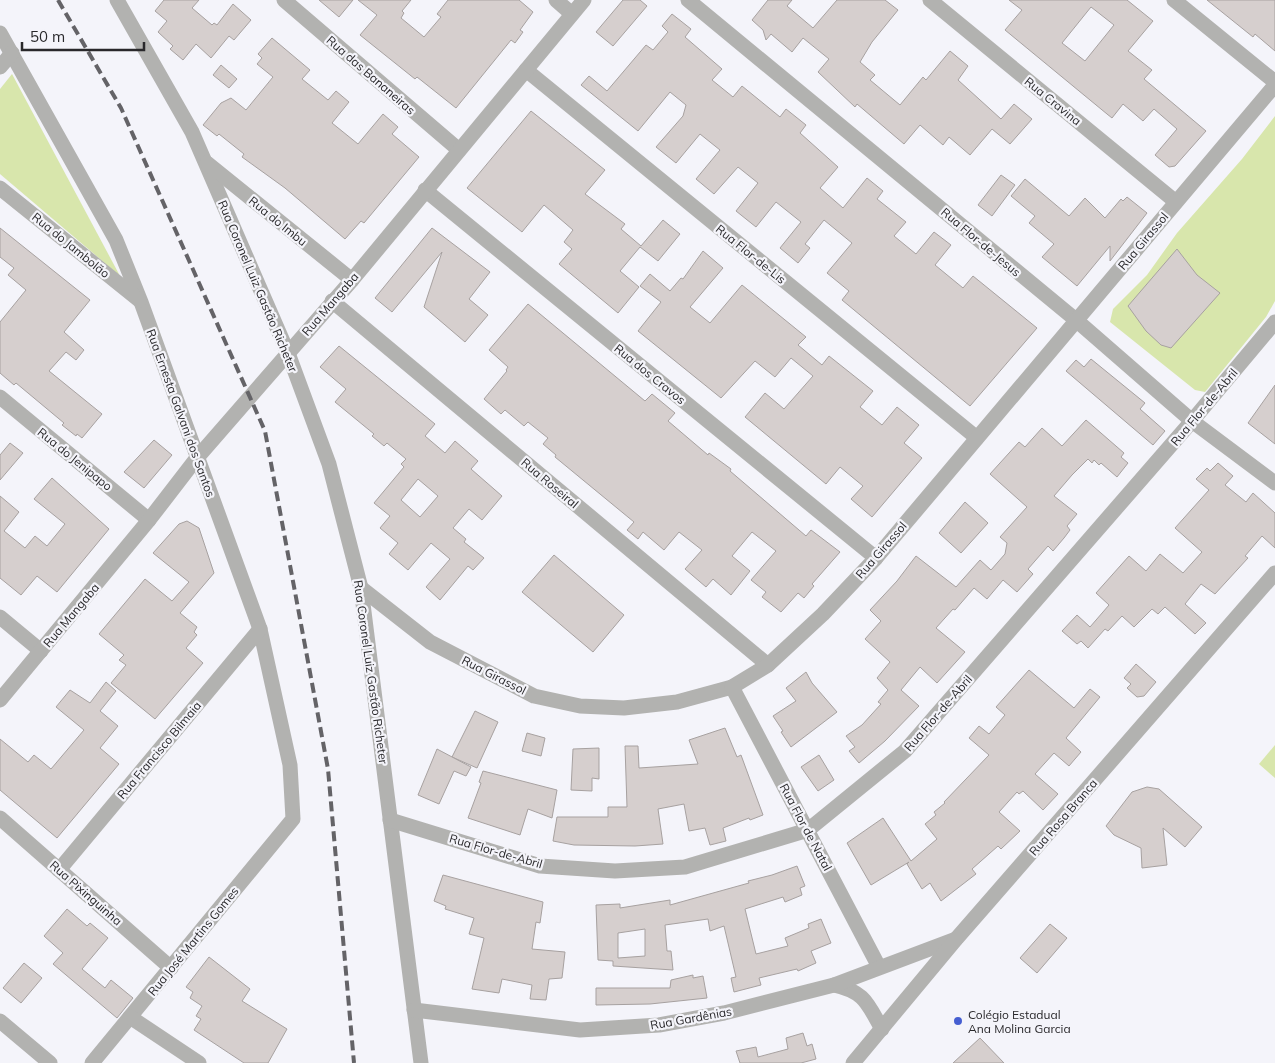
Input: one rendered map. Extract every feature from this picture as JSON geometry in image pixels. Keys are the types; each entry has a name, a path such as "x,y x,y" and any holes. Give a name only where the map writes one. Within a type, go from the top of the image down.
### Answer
{"street":[{"name":"Rua Coronel Luiz Gastão Richeter","path":"117,0 192,132 288,353 329,464 361,588 421,1063"},
{"name":"Rua das Bananeiras","path":"284,0 458,150"},
{"path":"556,0 572,14"},
{"name":"Rua Mangaba","path":"0,700 149,520 196,459 352,280 584,0"},
{"name":"Rua Flor-de-Jesus","path":"688,0 1076,320 1192,422 1275,483"},
{"name":"Rua Cravina","path":"930,0 1176,202"},
{"path":"1174,0 1275,84"},
{"name":"Rua Ernesta Galvani dos Santos","path":"0,32 116,240 141,302 196,459 260,629 290,765 292,819"},
{"path":"0,67 12,53"},
{"name":"Rua Flor-de-Lis","path":"526,70 977,438"},
{"name":"Rua Girassol","path":"361,588 430,642 534,696 580,706 624,708 677,702 732,687 768,665 823,614 876,558 1275,84"},
{"name":"Rua do Imbu","path":"205,162 352,280"},
{"name":"Rua do Jambolão","path":"0,188 141,302"},
{"name":"Rua dos Cravos","path":"425,190 876,558"},
{"name":"Rua Roseiral","path":"332,301 768,665"},
{"name":"Rua Flor-de-Abril","path":"390,820 540,866 616,871 685,867 808,830 905,751 1192,422 1275,322"},
{"name":"Rua do Jenipapo","path":"0,398 149,520"},
{"name":"Rua Rosa Branca","path":"853,1063 957,938 1275,573"},
{"path":"0,617 41,651"},
{"name":"Rua Francisco Bilmaia","path":"59,870 260,629"},
{"name":"Rua Flor de Natal","path":"732,687 878,967"},
{"name":"Rua Pixinguinha","path":"0,818 171,968"},
{"name":"Rua José Martins Gomes","path":"92,1063 292,819"},
{"name":"Rua Gardênias","path":"414,1010 580,1030 659,1026 724,1014 834,985 957,938"},
{"path":"834,985 852,989 864,998 882,1029"},
{"path":"130,1017 199,1063"},
{"path":"0,1021 50,1063"}],"green space":[{"path":"12,74 120,276 0,174 0,89"},
{"path":"1275,116 1275,301 1266,317 1205,392 1195,390 1110,322 1113,309 1147,275 1177,233 1242,159"},
{"path":"1275,745 1275,778 1259,764"}],"building":[{"path":"164,0 199,0 192,8 212,25 214,23 217,25 233,4 251,20 234,40 229,36 211,58 196,44 183,60 170,49 173,46 158,32 167,21 155,11"},
{"path":"319,0 353,0 339,17"},
{"path":"358,0 411,0 402,11 404,13 401,18 424,37 441,17 437,14 448,0 519,0 533,12 520,30 523,32 515,43 511,40 456,108 417,77 415,79 360,35 377,15"},
{"path":"623,0 640,0 647,6 613,46 596,32"},
{"path":"768,0 792,0 787,6 813,28 837,0 885,0 898,10 872,42 860,62 875,75 870,80 900,105 923,77 926,80 950,51 968,66 958,80 1001,119 1014,104 1032,119 1010,144 992,129 970,155 949,137 943,145 920,125 904,144 857,104 855,107 818,72 829,59 803,38 792,52 771,34 766,40 763,30 752,20"},
{"path":"1009,0 1127,0 1153,21 1128,51 1152,70 1144,79 1206,131 1175,166 1169,167 1155,155 1177,129 1154,109 1143,121 1123,104 1112,118 1005,30 1022,10","holes":["1091,7 1114,25 1085,61 1062,43"]},
{"path":"1207,0 1275,0 1275,51 1255,34 1253,37"},
{"path":"672,14 691,29 685,37 722,69 712,80 733,97 742,86 780,117 786,109 806,125 800,133 838,167 820,188 843,208 867,178 883,191 877,199 906,222 894,236 916,254 934,232 951,245 935,265 963,288 973,276 1037,328 970,406 842,300 849,291 827,273 852,243 824,220 805,244 810,248 798,263 780,248 801,222 776,202 756,227 736,211 758,183 738,167 714,194 696,179 720,150 700,134 676,163 656,147 683,116 686,105 670,92 638,131 581,85 589,76 607,91 646,45 653,50 668,32 662,26"},
{"path":"272,38 310,70 302,79 328,100 336,91 349,102 332,123 358,144 383,114 398,127 392,134 419,157 364,223 361,221 345,239 285,188 242,157 244,154 219,134 217,136 203,125 221,103 231,98 246,110 273,77 257,64 262,58 258,54"},
{"path":"221,65 237,79 229,88 213,75"},
{"path":"531,111 605,170 585,194 625,224 621,229 641,246 663,220 680,234 658,261 640,247 620,271 639,287 618,313 559,264 572,249 564,242 573,230 544,205 522,232 467,188"},
{"path":"1001,175 1015,185 992,216 978,205"},
{"path":"1025,179 1069,216 1085,198 1105,218 1121,199 1123,201 1127,197 1147,213 1110,261 1110,246 1077,286 1042,257 1054,244 1029,223 1035,216 1011,196"},
{"path":"0,228 90,300 64,332 84,350 76,360 66,352 49,371 102,414 82,438 77,434 76,436 62,425 64,423 16,383 14,385 0,373 0,322 26,290 8,275 14,268 0,257"},
{"path":"432,228 490,272 469,299 488,315 465,342 424,307 442,252 392,312 375,298"},
{"path":"1177,249 1197,275 1220,293 1171,348 1161,345 1146,331 1128,306"},
{"path":"703,251 723,268 690,307 710,323 742,285 806,337 798,345 822,365 829,356 873,391 860,407 882,425 897,407 919,425 904,443 922,458 872,517 851,499 863,486 840,467 826,484 745,417 765,393 784,409 813,376 791,358 775,377 755,361 721,398 638,331 661,302 640,286 650,274 670,291 681,278 683,279"},
{"path":"528,304 645,401 652,394 675,413 668,421 708,455 709,453 731,469 730,471 806,536 811,530 840,552 812,584 814,586 804,598 798,593 781,612 762,597 766,592 751,580 776,551 752,532 732,556 750,571 731,595 713,579 706,587 685,569 702,550 679,532 664,550 643,532 638,539 627,530 634,522 555,457 556,455 543,444 548,438 528,422 524,426 505,410 501,414 484,399 507,371 508,367 489,350"},
{"path":"339,346 435,424 425,436 445,453 455,441 478,461 471,469 502,496 482,520 469,509 453,528 466,539 464,542 484,558 473,570 468,566 440,600 426,587 450,559 431,543 408,570 389,554 398,543 380,528 390,516 374,503 404,467 401,464 406,459 387,443 384,446 372,436 374,434 335,402 346,389 320,367","holes":["418,479 438,496 420,517 401,500"]},
{"path":"1091,359 1145,403 1140,409 1165,431 1153,445 1066,371 1076,360 1084,367"},
{"path":"1275,385 1275,444 1248,423"},
{"path":"1086,420 1124,453 1121,457 1128,463 1117,477 1101,463 1099,465 1094,460 1092,463 1088,459 1072,475 1054,496 1077,514 1067,526 1070,530 1053,551 1048,546 1028,569 1033,574 1017,592 1003,580 987,599 974,588 955,610 953,609 936,628 965,652 937,683 920,667 901,690 919,706 885,741 859,763 849,751 855,747 846,736 862,725 881,704 878,702 888,690 877,678 890,662 865,639 881,621 870,610 897,581 916,556 956,587 980,560 991,570 1005,554 1007,543 1000,537 1027,507 990,474 1019,442 1025,447 1042,428 1062,446"},
{"path":"154,440 172,455 144,488 124,472"},
{"path":"10,443 23,453 0,480 0,455"},
{"path":"1218,463 1233,476 1225,485 1246,502 1253,493 1275,513 1275,548 1262,536 1245,556 1248,558 1215,594 1201,584 1185,604 1206,623 1195,634 1165,607 1158,614 1152,609 1134,627 1122,616 1108,631 1105,629 1088,648 1081,641 1077,644 1062,631 1077,615 1090,627 1109,605 1096,593 1129,556 1146,571 1160,554 1183,573 1202,552 1175,528 1209,490 1196,479 1207,468 1210,471"},
{"path":"52,478 109,529 57,592 37,576 21,595 0,578 0,496 19,512 4,531 25,548 35,536 47,546 65,524 34,499"},
{"path":"965,502 988,523 961,553 939,533"},
{"path":"187,521 199,528 214,573 180,613 197,627 194,632 197,635 186,648 203,663 155,719 111,683 126,665 119,660 124,655 99,634 145,579 172,601 189,582 153,553 179,524"},
{"path":"554,555 624,615 593,652 522,592"},
{"path":"1136,664 1156,682 1144,696 1137,697 1127,688 1131,684 1124,678"},
{"path":"1029,670 1074,708 1090,689 1100,697 1066,738 1081,752 1069,766 1054,753 1035,774 1058,794 1043,810 1023,791 1019,794 1017,792 999,812 1020,831 1001,849 998,846 972,869 976,874 941,901 930,883 922,889 907,864 909,862 871,885 847,843 883,818 911,861 937,839 925,824 936,815 934,812 945,803 989,755 969,738 979,726 989,734 1005,715 996,707"},
{"path":"806,672 812,683 837,712 791,747 773,716 796,701 786,688"},
{"path":"106,682 116,691 100,711 118,726 100,748 119,764 57,838 0,790 0,739 28,762 34,755 51,769 84,730 56,707 70,690 90,703"},
{"path":"475,711 498,722 477,768 452,757"},
{"path":"725,728 737,757 741,755 763,815 723,828 726,841 710,845 705,828 689,831 684,804 658,809 663,844 635,846 574,845 553,841 557,817 608,817 608,807 627,807 625,746 638,746 639,768 698,764 689,740"},
{"path":"527,733 545,738 541,756 522,751"},
{"path":"599,748 599,779 592,778 592,791 571,790 573,749"},
{"path":"437,749 471,767 466,776 454,771 439,804 418,795"},
{"path":"819,755 834,780 818,791 801,767"},
{"path":"483,771 557,790 552,818 528,809 520,835 468,818 481,783 479,782"},
{"path":"1147,787 1159,789 1202,827 1185,847 1163,828 1167,865 1142,868 1141,848 1114,835 1106,826 1132,792"},
{"path":"797,866 805,886 800,888 802,895 785,902 783,897 745,909 756,954 788,946 785,938 809,928 808,924 821,919 831,943 811,951 816,963 798,971 797,969 759,978 761,985 734,992 731,978 736,977 724,926 710,931 708,919 665,925 667,951 671,951 673,970 613,966 613,961 598,960 596,905 620,904 620,908 670,900 670,905","holes":["645,929 645,956 618,958 618,933"]},
{"path":"443,875 543,902 540,923 536,922 532,949 565,952 562,978 549,979 546,1000 530,999 532,985 502,979 499,993 472,989 484,938 469,934 474,918 445,909 446,906 434,901"},
{"path":"67,909 87,926 90,923 108,938 82,969 105,988 111,980 133,998 117,1018 53,964 63,953 44,936"},
{"path":"1050,924 1067,938 1037,973 1020,958"},
{"path":"209,957 250,989 242,1001 287,1029 268,1063 244,1063 194,1030 201,1019 196,1016 202,1006 190,998 193,992 186,987"},
{"path":"24,963 42,978 21,1003 3,988"},
{"path":"693,975 693,978 703,976 707,998 650,1004 596,1005 596,988 670,988 671,980"},
{"path":"803,1033 807,1046 812,1044 816,1059 801,1063 740,1063 736,1051 756,1047 758,1057 788,1049 786,1038"},
{"path":"980,1038 1004,1063 953,1063"}],"railway":[{"path":"58,0 121,108 265,431 328,769 354,1063"}],"place":[{"name":"Colégio Estadual Ana Molina Garcia","path":"958,1021"}]}
